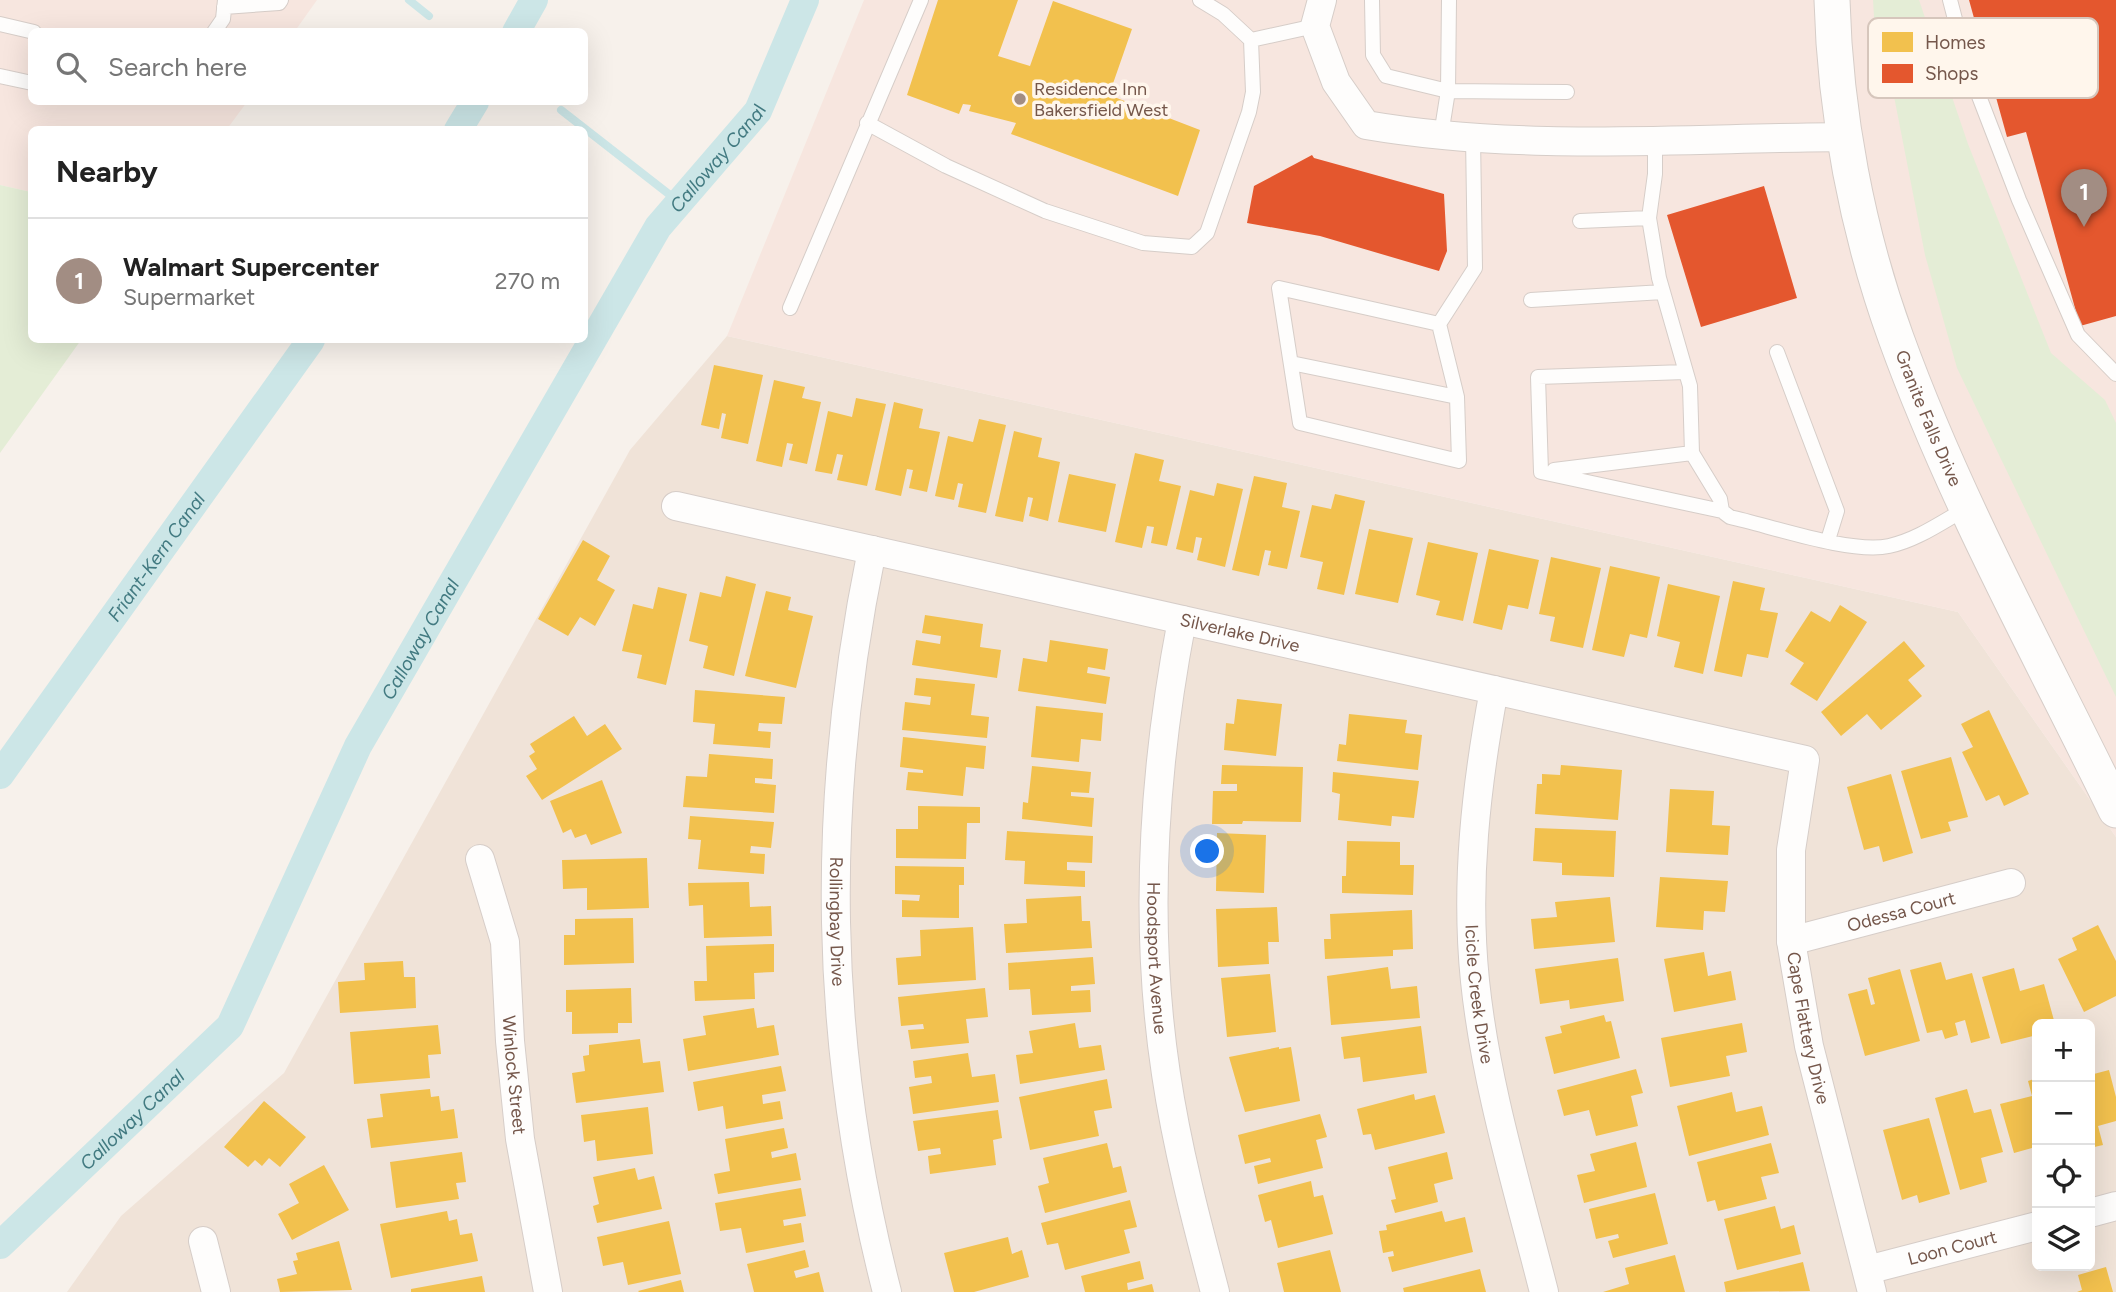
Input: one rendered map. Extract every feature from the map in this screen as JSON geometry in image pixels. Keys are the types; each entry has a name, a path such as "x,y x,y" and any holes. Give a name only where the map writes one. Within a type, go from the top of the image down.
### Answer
{"street":[{"name":"Granite Falls Drive","path":"1832,0 1838,85 1846,137 1870,253 1895,335 1925,415 1968,508 2116,810"},
{"path":"1318,13 1336,82 1366,125 1441,135 1548,142 1846,137"},
{"name":"Silverlake Drive","path":"676,506 1805,760"},
{"name":"Rollingbay Drive","path":"872,550 851,659 842,733 834,844 834,917 837,991 848,1101 869,1223 887,1292"},
{"name":"Hoodsport Avenue","path":"1182,620 1159,762 1153,866 1153,945 1161,1036 1177,1139 1215,1292"},
{"name":"Icicle Creek Drive","path":"1493,690 1481,757 1473,836 1472,916 1475,981 1486,1060 1544,1292"},
{"name":"Cape Flattery Drive","path":"1805,760 1791,850 1791,941 1809,1046 1869,1281"},
{"name":"Winlock Street","path":"480,859 505,942 510,1041 520,1139 548,1292"},
{"name":"Odessa Court","path":"1791,941 2011,883"},
{"path":"2095,1212 2116,1206"},
{"name":"Loon Court","path":"1869,1281 2032,1228"},
{"path":"203,1241 216,1292"}],"lane":[{"path":"217,28 223,19 225,3 279,3 281,0"},
{"path":"790,308 867,123 922,0"},
{"path":"867,123 946,166 1045,211 1143,243 1192,247 1207,233 1249,112 1253,92 1251,40 1223,14 1200,0"},
{"path":"1372,0 1373,55 1386,76 1448,91 1567,92"},
{"path":"1441,135 1448,91 1449,0"},
{"path":"1950,0 1955,18"},
{"path":"1251,40 1318,13"},
{"path":"0,24 28,31"},
{"path":"0,76 28,82"},
{"path":"1980,98 2019,200 2078,335 2116,374"},
{"path":"1439,324 1279,288 1300,423 1459,461 1457,397 1439,324 1475,268 1473,137"},
{"path":"1655,139 1655,174 1649,218 1663,292 1690,386 1692,453 1720,499 1722,510"},
{"path":"1580,221 1649,218"},
{"path":"1531,300 1663,292"},
{"path":"1777,352 1837,511 1828,540"},
{"path":"1291,363 1457,397"},
{"path":"1541,472 1538,377 1685,372"},
{"path":"1541,472 1692,453"},
{"path":"1541,472 1722,510 1730,517 1860,548 1888,547 1910,540 1968,508"}],"shaded area":[{"path":"0,0 317,0 297,28 28,28 28,105 245,105 229,126 28,126 28,191 0,185"},
{"path":"864,0 2116,0 2116,837 1958,612 727,336"},
{"path":"727,336 1958,612 2116,837 2116,1292 67,1292 121,1216 284,1073 630,450"}],"green space":[{"path":"1873,0 1919,0 1925,18 1874,18"},
{"path":"1894,98 1952,98 2051,353 2105,400 2116,423 2116,697 1957,368 1925,255"},
{"path":"0,185 28,191 28,343 79,343 0,453"}],"building: Homes":[{"name":"Residence Inn Bakersfield West","path":"938,0 1018,0 998,56 1030,66 1053,1 1132,29 1109,95 1200,130 1178,196 1011,134 1016,123 969,111 971,105 963,104 959,114 907,95"},
{"path":"714,365 763,375 748,444 721,438 726,414 722,413 719,429 701,425"},
{"path":"774,380 805,387 802,398 821,402 807,464 789,460 793,444 787,443 782,467 756,461"},
{"path":"856,398 886,404 867,486 837,480 843,455 837,454 832,474 815,471 828,411 852,417"},
{"path":"894,402 923,409 919,428 940,432 927,492 909,488 913,470 907,469 901,496 875,490"},
{"path":"979,419 1006,425 986,513 958,507 963,484 958,483 954,500 935,496 948,436 973,442"},
{"path":"1014,431 1042,438 1038,457 1060,462 1048,521 1029,516 1033,498 1028,497 1023,522 995,516"},
{"path":"1135,453 1164,460 1159,481 1181,486 1167,546 1151,543 1154,527 1147,526 1142,548 1115,542"},
{"path":"1069,474 1116,484 1106,532 1058,522"},
{"path":"1254,476 1287,483 1282,507 1300,511 1287,569 1268,565 1271,551 1265,550 1259,576 1232,570"},
{"path":"1217,483 1243,489 1225,567 1197,560 1202,538 1196,537 1193,553 1176,549 1190,490 1214,496"},
{"path":"1335,494 1365,501 1344,595 1317,589 1323,562 1300,557 1312,505 1331,509"},
{"path":"1369,529 1413,538 1398,603 1355,594"},
{"path":"583,540 610,556 597,580 615,590 595,626 580,617 568,636 538,619"},
{"path":"1428,542 1478,553 1463,621 1436,615 1440,601 1416,595"},
{"path":"1489,549 1539,560 1528,609 1508,605 1502,630 1473,623"},
{"path":"1551,557 1601,568 1583,648 1550,641 1555,617 1539,614"},
{"path":"1610,566 1660,577 1647,638 1630,634 1624,657 1592,650"},
{"path":"726,576 756,584 734,676 703,668 708,646 689,641 700,592 721,597"},
{"path":"1733,581 1765,588 1760,610 1778,613 1768,658 1747,654 1742,677 1714,671"},
{"path":"1668,584 1720,596 1703,674 1674,667 1680,642 1657,636"},
{"path":"658,587 687,594 666,685 637,678 642,655 622,651 633,604 653,609"},
{"path":"766,591 791,597 788,610 813,616 796,688 745,676"},
{"path":"1840,605 1867,622 1817,701 1790,684 1804,663 1785,651 1811,611 1830,622"},
{"path":"925,615 983,624 980,647 1001,650 997,678 912,665 916,640 940,644 941,636 922,633"},
{"path":"1050,640 1108,649 1105,670 1088,667 1087,673 1110,677 1106,704 1018,691 1023,658 1047,662"},
{"path":"1904,641 1925,666 1908,680 1922,696 1881,730 1867,714 1841,736 1821,712"},
{"path":"916,678 975,684 971,715 989,717 987,738 902,730 905,702 930,705 931,697 914,695"},
{"path":"695,690 785,697 782,724 759,723 758,731 771,732 770,748 713,744 715,724 693,722"},
{"path":"1237,699 1282,704 1276,756 1224,750 1226,723 1234,724"},
{"path":"1036,706 1103,713 1101,741 1081,739 1079,762 1031,757"},
{"path":"1989,710 2029,794 2004,806 1999,795 1986,801 1962,752 1973,747 1961,724"},
{"path":"1349,714 1407,720 1405,733 1422,735 1418,770 1337,761 1339,744 1346,745"},
{"path":"574,716 587,736 605,724 622,749 542,800 526,776 537,769 529,756 535,752 530,744"},
{"path":"903,737 986,746 984,769 966,767 963,796 906,790 908,772 923,773 923,770 900,767"},
{"path":"709,754 773,759 772,779 755,778 755,783 776,785 774,813 683,807 686,776 707,777"},
{"path":"1951,757 1968,817 1948,822 1951,831 1921,839 1901,771"},
{"path":"1222,765 1303,767 1301,822 1243,821 1242,824 1212,824 1213,791 1237,791 1237,784 1221,784"},
{"path":"1561,765 1622,770 1618,820 1535,814 1537,784 1542,784 1542,774 1560,775"},
{"path":"1032,766 1091,772 1089,793 1071,792 1071,796 1094,798 1092,827 1022,819 1023,802 1028,803"},
{"path":"1333,772 1419,781 1414,818 1392,816 1391,826 1338,820 1340,794 1332,792"},
{"path":"1891,774 1913,853 1883,862 1879,846 1864,850 1847,787"},
{"path":"602,780 622,833 591,845 586,834 575,838 571,829 563,833 550,801"},
{"path":"1670,789 1714,791 1712,825 1730,826 1728,855 1666,852"},
{"path":"918,806 980,807 980,823 967,823 966,859 896,858 896,829 918,829"},
{"path":"690,816 774,822 771,848 751,846 750,853 765,854 764,874 698,869 701,840 688,839"},
{"path":"1535,828 1616,831 1614,877 1562,875 1562,863 1533,861"},
{"path":"1007,831 1093,836 1092,863 1067,862 1067,870 1085,871 1085,887 1024,884 1025,861 1005,860"},
{"path":"1217,833 1266,835 1264,893 1216,891"},
{"path":"1347,841 1400,842 1400,865 1414,865 1413,895 1342,893 1342,876 1346,876"},
{"path":"647,858 649,908 587,910 587,888 563,889 562,860"},
{"path":"895,866 964,867 964,885 959,885 959,918 902,917 902,900 919,901 920,895 895,894"},
{"path":"1660,877 1728,881 1725,912 1704,911 1703,930 1656,927"},
{"path":"749,882 750,907 771,906 772,936 704,938 703,905 689,906 688,883"},
{"path":"1081,896 1082,921 1090,921 1092,948 1006,953 1004,924 1027,923 1026,899"},
{"path":"1610,897 1615,942 1534,949 1531,919 1557,917 1555,902"},
{"path":"1277,907 1279,942 1268,942 1269,964 1218,967 1216,909"},
{"path":"1412,910 1413,949 1393,950 1393,956 1325,959 1324,939 1331,939 1330,914"},
{"path":"633,918 634,963 564,965 564,935 575,935 575,919"},
{"path":"2098,925 2116,961 2116,996 2084,1012 2058,959 2077,950 2072,938"},
{"path":"973,927 976,980 898,985 896,958 921,956 920,930"},
{"path":"774,944 774,972 754,973 755,999 695,1001 694,981 707,981 706,946"},
{"path":"1704,952 1708,976 1731,971 1736,1000 1674,1012 1664,959"},
{"path":"1093,957 1095,984 1071,986 1071,991 1090,990 1091,1012 1032,1015 1030,989 1009,990 1008,963"},
{"path":"1618,958 1624,1001 1570,1009 1569,1000 1540,1004 1535,969"},
{"path":"403,961 404,977 415,977 416,1008 340,1013 338,982 365,980 364,963"},
{"path":"1941,962 1946,980 1972,973 1990,1038 1971,1043 1965,1020 1955,1023 1958,1035 1945,1039 1942,1030 1927,1033 1910,970"},
{"path":"1388,967 1391,989 1417,986 1420,1018 1331,1025 1327,976"},
{"path":"2014,968 2020,991 2044,984 2054,1019 2032,1019 2032,1036 2001,1044 1982,977"},
{"path":"1900,969 1920,1041 1865,1056 1848,994 1867,989 1871,1005 1875,1004 1868,978"},
{"path":"1270,974 1276,1032 1227,1037 1221,978"},
{"path":"631,988 632,1023 618,1023 618,1033 572,1034 572,1012 566,1012 566,990"},
{"path":"985,988 988,1017 966,1019 969,1043 911,1049 908,1030 924,1029 923,1024 901,1026 898,997"},
{"path":"754,1008 757,1028 774,1025 779,1055 688,1071 683,1039 706,1035 703,1016"},
{"path":"1604,1015 1606,1022 1611,1021 1620,1058 1554,1074 1545,1037 1562,1033 1560,1026"},
{"path":"1075,1023 1079,1048 1101,1045 1105,1070 1020,1084 1016,1055 1033,1053 1029,1031"},
{"path":"1742,1023 1747,1052 1726,1056 1730,1076 1670,1087 1661,1038"},
{"path":"438,1025 441,1054 428,1055 430,1078 354,1084 350,1032"},
{"path":"1421,1026 1427,1073 1363,1082 1360,1057 1344,1059 1341,1037"},
{"path":"640,1039 643,1063 660,1061 664,1092 576,1103 572,1073 585,1071 583,1056 589,1055 589,1045"},
{"path":"1291,1047 1300,1101 1245,1112 1229,1057"},
{"path":"968,1053 972,1077 995,1074 999,1102 913,1114 909,1087 932,1083 931,1076 915,1078 913,1061"},
{"path":"781,1066 786,1091 762,1095 763,1104 780,1101 783,1119 726,1129 723,1106 698,1111 693,1082"},
{"path":"1636,1069 1643,1093 1631,1096 1638,1126 1596,1136 1589,1110 1564,1116 1557,1090"},
{"path":"2109,1070 2116,1097 2116,1121 2098,1126 2103,1145 2095,1147 2095,1082 2095,1074"},
{"path":"1107,1079 1112,1108 1094,1111 1099,1136 1030,1150 1019,1097"},
{"path":"2032,1080 2032,1096 2028,1081"},
{"path":"430,1089 431,1097 439,1096 441,1111 454,1109 458,1138 371,1148 367,1119 383,1117 380,1094"},
{"path":"1967,1089 1974,1113 1991,1109 2003,1152 1981,1158 1987,1182 1960,1190 1935,1098"},
{"path":"1732,1092 1736,1112 1762,1106 1769,1135 1689,1156 1677,1106"},
{"path":"1414,1094 1415,1100 1435,1095 1445,1133 1375,1150 1371,1134 1363,1135 1357,1109"},
{"path":"2032,1096 2032,1148 2014,1153 2000,1104"},
{"path":"264,1101 306,1137 280,1167 269,1158 262,1166 255,1160 248,1167 224,1147"},
{"path":"648,1107 653,1154 597,1161 595,1140 584,1142 581,1115"},
{"path":"998,1110 1002,1138 993,1140 996,1165 930,1174 928,1156 941,1154 940,1148 918,1151 913,1121"},
{"path":"1320,1114 1327,1137 1316,1140 1323,1168 1258,1184 1254,1166 1271,1162 1270,1158 1245,1164 1238,1135"},
{"path":"1929,1118 1950,1194 1919,1203 1917,1195 1902,1200 1883,1130"},
{"path":"784,1128 788,1148 771,1152 772,1158 796,1153 801,1180 718,1194 714,1174 730,1171 725,1139"},
{"path":"1636,1142 1647,1187 1584,1203 1577,1175 1595,1171 1590,1154"},
{"path":"1107,1143 1113,1168 1121,1166 1127,1192 1045,1213 1038,1186 1049,1183 1043,1158"},
{"path":"1771,1143 1779,1173 1761,1177 1767,1199 1718,1211 1715,1200 1707,1202 1697,1162"},
{"path":"462,1152 466,1182 456,1183 459,1199 396,1208 390,1162"},
{"path":"1447,1152 1453,1179 1434,1184 1438,1202 1395,1213 1391,1200 1396,1199 1388,1167"},
{"path":"324,1165 349,1210 292,1240 278,1214 299,1203 289,1184"},
{"path":"635,1168 638,1180 654,1176 662,1209 597,1223 593,1206 599,1204 593,1177"},
{"path":"1311,1181 1314,1197 1323,1195 1333,1234 1278,1248 1271,1220 1265,1222 1258,1195"},
{"path":"801,1188 806,1216 783,1220 784,1226 801,1223 804,1242 746,1253 741,1228 720,1231 715,1203"},
{"path":"1655,1193 1668,1244 1613,1258 1608,1241 1619,1238 1618,1234 1596,1239 1589,1209"},
{"path":"1130,1200 1137,1227 1124,1230 1130,1253 1065,1270 1058,1243 1047,1245 1041,1223"},
{"path":"1775,1206 1781,1229 1794,1225 1801,1254 1737,1270 1724,1219"},
{"path":"447,1211 449,1221 457,1219 460,1235 472,1233 478,1261 391,1278 380,1224"},
{"path":"1442,1211 1445,1222 1465,1217 1473,1252 1392,1272 1388,1257 1394,1256 1393,1251 1383,1253 1379,1231 1387,1230 1386,1225"},
{"path":"669,1221 681,1274 628,1285 623,1262 603,1266 597,1237"},
{"path":"1008,1237 1012,1254 1022,1250 1029,1277 974,1292 954,1292 944,1253"},
{"path":"339,1241 352,1290 280,1292 277,1279 297,1274 293,1261 298,1260 296,1253"},
{"path":"805,1250 809,1267 794,1271 796,1278 819,1272 824,1292 754,1292 747,1264"},
{"path":"1330,1250 1341,1292 1284,1292 1277,1263"},
{"path":"1675,1255 1685,1292 1603,1292 1629,1284 1625,1268"},
{"path":"1140,1261 1144,1279 1127,1283 1128,1290 1152,1284 1154,1292 1085,1292 1081,1276"},
{"path":"1803,1262 1810,1291 1726,1292 1724,1282"},
{"path":"2106,1267 2113,1292 2077,1292 2082,1290 2078,1275"},
{"path":"1480,1269 1486,1292 1404,1292 1403,1288"},
{"path":"482,1276 485,1292 411,1292 411,1289"},
{"path":"681,1280 684,1292 638,1291"}],"building: Shops":[{"path":"1969,0 2116,0 2116,316 2080,326 2026,132 2007,137 1996,98 2098,98 2098,18 1974,18"},
{"path":"1312,155 1314,158 1444,194 1447,251 1439,271 1320,236 1247,223 1254,186"},
{"path":"1764,186 1797,298 1701,327 1667,215"}],"waterway":[{"path":"409,0 429,16"},
{"name":"Friant-Kern Canal","path":"518,28 534,0"},
{"name":"Calloway Canal","path":"0,1245 230,1026 358,746 658,227 758,111 805,0"},
{"name":"Friant-Kern Canal","path":"460,126 473,105"},
{"path":"561,110 582,126"},
{"path":"588,131 679,202"},
{"name":"Friant-Kern Canal","path":"0,775 309,343"}],"place":[{"name":"Residence Inn Bakersfield West","path":"1020,99"},
{"name":"Walmart Supercenter","path":"2084,227"}]}
